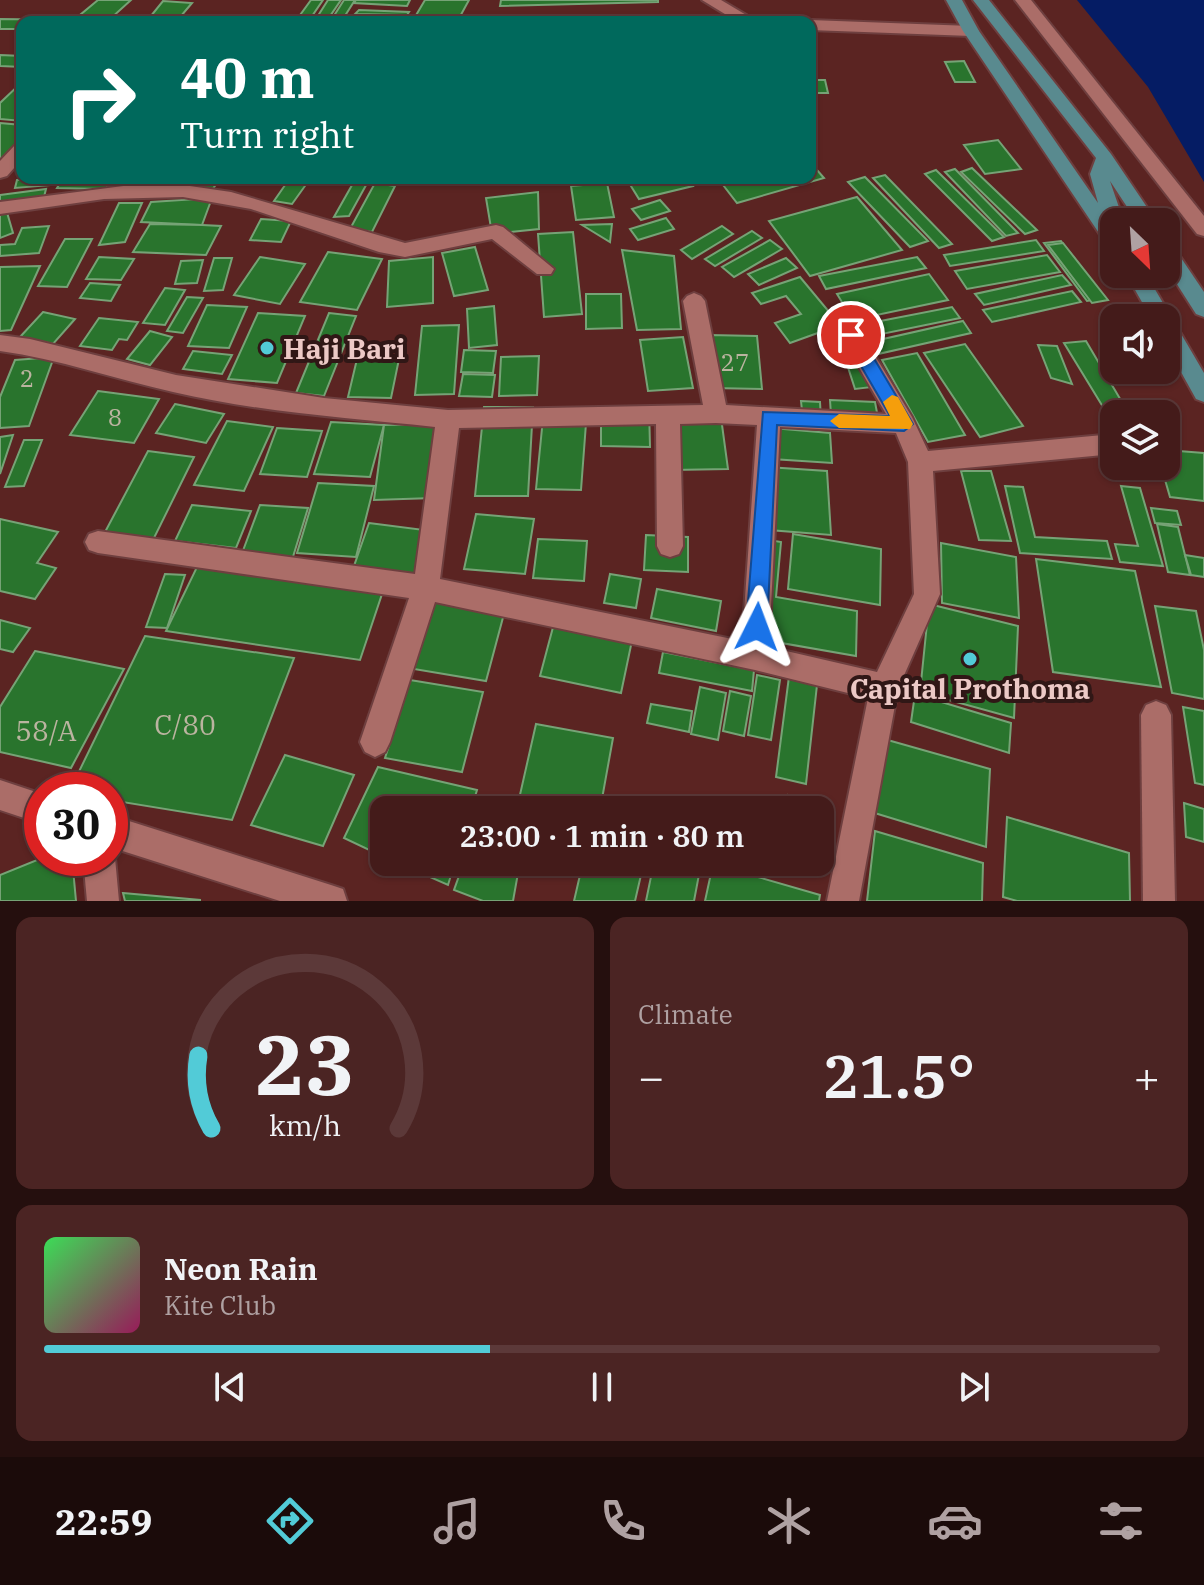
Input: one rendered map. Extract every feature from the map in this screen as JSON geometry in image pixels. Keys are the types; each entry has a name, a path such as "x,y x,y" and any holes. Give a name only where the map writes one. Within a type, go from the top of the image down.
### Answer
{"main road":[{"path":"954,0 971,31 1100,220"},
{"path":"981,0 1105,158 1138,208"},
{"path":"1105,158 1099,174 1110,208"},
{"path":"1180,272 1204,309"},
{"path":"1180,351 1204,393"}],"street":[{"path":"710,0 739,16"},
{"path":"1023,0 1204,229"},
{"path":"816,25 971,31"},
{"path":"0,172 16,155"},
{"path":"0,208 163,184 264,206 386,247 405,250 496,232 544,269"},
{"path":"694,301 716,414"},
{"path":"843,901 884,688 927,594 920,462 904,424 851,335"},
{"path":"0,343 30,347 176,384 324,407 448,419 716,414 904,424"},
{"path":"668,415 670,546"},
{"path":"755,657 769,417"},
{"path":"375,742 426,588 448,419"},
{"path":"920,462 1100,445"},
{"path":"98,542 426,588 755,657 884,688"},
{"path":"1156,715 1159,901"},
{"path":"0,795 24,803"},
{"path":"128,837 331,901"},
{"path":"101,876 103,901"}],"shaded area":[{"path":"1077,0 1204,0 1204,182 1148,87"}],"building":[{"path":"98,0 131,0 113,16 80,15"},
{"path":"311,0 323,0 312,16 299,16"},
{"path":"328,0 341,0 330,16 318,16"},
{"path":"344,0 355,0 345,16 334,16"},
{"path":"356,0 410,0 407,6 354,3"},
{"path":"425,0 469,0 460,16 416,16"},
{"path":"501,0 658,0 658,2 500,6"},
{"path":"163,1 192,3 181,16 151,16"},
{"path":"359,10 409,12 407,15 355,14"},
{"path":"0,19 16,19 16,29 0,29"},
{"path":"0,55 16,56 16,67 0,66"},
{"path":"964,61 975,82 955,82 945,62"},
{"path":"816,80 825,80 828,93 816,93"},
{"path":"16,88 16,120 0,119 0,103"},
{"path":"0,123 16,124 16,147 0,165"},
{"path":"998,140 1021,169 985,174 964,145"},
{"path":"972,168 1037,230 1025,234 961,172"},
{"path":"816,169 824,178 816,180"},
{"path":"955,169 1018,233 1006,236 945,172"},
{"path":"936,170 1004,237 992,241 925,174"},
{"path":"885,175 952,244 939,248 873,178"},
{"path":"865,177 928,241 910,247 848,182"},
{"path":"16,184 50,184 50,185 15,188"},
{"path":"59,184 109,184 106,189 57,188"},
{"path":"174,184 216,184 209,194 170,189"},
{"path":"286,184 306,184 292,204 274,201"},
{"path":"353,184 367,184 349,216 334,217"},
{"path":"374,184 395,186 372,232 350,229"},
{"path":"607,184 614,217 576,220 571,186"},
{"path":"630,184 693,186 639,199"},
{"path":"722,184 803,184 737,203"},
{"path":"46,189 44,197 0,205 0,195"},
{"path":"538,192 539,229 492,234 486,198"},
{"path":"857,197 902,250 810,276 769,221"},
{"path":"212,198 202,225 141,222 151,202"},
{"path":"660,200 670,211 641,220 632,209"},
{"path":"119,203 142,203 125,242 99,245"},
{"path":"6,209 13,233 0,238 0,211"},
{"path":"666,218 674,229 638,240 630,229"},
{"path":"261,219 291,221 281,242 250,240"},
{"path":"150,224 221,226 206,255 133,252"},
{"path":"612,224 610,242 582,225"},
{"path":"49,226 39,253 0,256 0,245 15,244 22,228"},
{"path":"722,226 733,234 692,259 681,250"},
{"path":"752,231 762,238 715,266 705,259"},
{"path":"573,232 582,314 544,317 538,234"},
{"path":"65,239 92,239 67,287 38,286"},
{"path":"770,240 782,249 734,277 722,267"},
{"path":"1036,240 1044,251 950,266 944,255"},
{"path":"1061,241 1105,298 1087,301 1044,243"},
{"path":"1063,243 1108,300 1092,303 1048,245"},
{"path":"475,247 488,290 454,296 442,253"},
{"path":"622,250 674,256 681,329 637,330"},
{"path":"328,252 382,259 357,310 300,302"},
{"path":"1047,255 1060,272 967,289 955,271"},
{"path":"99,257 134,259 121,280 86,279"},
{"path":"260,257 305,264 280,304 234,295"},
{"path":"433,257 433,303 387,307 389,261"},
{"path":"917,257 926,268 826,289 819,276"},
{"path":"214,258 232,258 223,290 204,291"},
{"path":"786,258 797,268 759,285 748,274"},
{"path":"203,260 197,283 175,284 181,261"},
{"path":"40,266 11,330 0,331 0,267"},
{"path":"929,274 948,300 853,320 837,294"},
{"path":"1062,275 1071,285 984,305 975,294"},
{"path":"800,277 840,325 790,343 775,323 801,314 786,296 761,304 752,293"},
{"path":"90,283 120,285 111,301 80,298"},
{"path":"165,288 185,290 165,325 143,323"},
{"path":"1072,291 1081,302 992,322 983,310"},
{"path":"586,294 621,294 622,328 586,329"},
{"path":"187,297 203,298 183,333 167,331"},
{"path":"207,305 247,307 229,348 188,346"},
{"path":"494,306 497,345 469,348 467,309"},
{"path":"952,307 960,318 872,336 865,324"},
{"path":"43,312 75,319 53,344 20,337"},
{"name":"Haji Bari","path":"258,313 305,316 277,383 228,379"},
{"path":"329,313 356,316 324,396 296,393"},
{"path":"99,318 138,322 127,340 119,339 112,350 80,346"},
{"path":"963,321 971,333 878,354 870,342"},
{"path":"459,325 454,394 415,395 422,326"},
{"path":"150,331 172,337 150,365 127,359"},
{"path":"709,335 757,336 762,389 712,388"},
{"path":"683,337 693,388 648,391 640,340"},
{"path":"1086,341 1100,365 1100,384 1111,384 1121,400 1100,402 1064,343"},
{"path":"965,344 1023,426 980,437 924,353"},
{"path":"1038,345 1057,346 1072,384 1051,378"},
{"path":"464,350 496,351 493,373 461,372"},
{"path":"193,351 232,355 222,374 183,369"},
{"path":"917,353 965,435 928,442 882,360"},
{"path":"539,356 537,395 499,396 501,357"},
{"path":"861,356 872,387 855,389 845,358"},
{"path":"54,357 29,426 0,428 0,397 15,360"},
{"path":"357,359 399,359 391,398 348,397"},
{"path":"463,374 495,375 492,397 459,396"},
{"path":"98,391 159,399 134,443 70,435"},
{"path":"830,400 875,402 878,418 831,415"},
{"path":"801,401 820,402 821,420 803,420"},
{"path":"175,404 224,414 206,443 156,433"},
{"path":"601,406 649,407 650,447 601,446"},
{"path":"484,407 533,407 528,496 475,496"},
{"path":"544,408 587,410 581,490 536,489"},
{"path":"720,410 728,469 672,470 667,412"},
{"path":"227,421 273,427 244,491 194,485"},
{"path":"331,422 384,425 370,477 314,474"},
{"path":"440,424 433,498 374,500 384,425"},
{"path":"277,428 322,431 307,477 260,474"},
{"path":"772,428 830,433 832,463 772,459"},
{"path":"13,435 0,474 0,437"},
{"path":"24,440 42,440 24,486 5,487"},
{"path":"148,451 194,457 153,540 104,534"},
{"path":"1180,451 1204,453 1204,501 1170,497 1165,480 1180,480"},
{"path":"767,467 827,471 831,535 769,530"},
{"path":"961,471 991,471 1011,541 979,540"},
{"path":"318,483 374,486 356,557 297,553"},
{"path":"1005,486 1023,487 1035,537 1107,541 1112,559 1020,553"},
{"path":"1121,486 1140,488 1163,566 1120,562 1115,544 1138,546"},
{"path":"192,505 251,511 236,548 175,541"},
{"path":"260,505 308,508 292,560 241,556"},
{"path":"1151,508 1177,511 1181,525 1155,523"},
{"path":"476,514 534,519 525,574 464,569"},
{"path":"0,519 58,532 37,563 56,568 35,599 0,591"},
{"path":"369,523 432,531 419,575 354,566"},
{"path":"1157,524 1178,527 1190,575 1168,572"},
{"path":"793,534 881,549 880,605 788,589"},
{"path":"646,535 688,537 688,572 644,570"},
{"path":"757,538 781,542 776,597 857,611 856,656 747,637"},
{"path":"538,539 587,541 584,581 533,578"},
{"path":"941,543 1016,557 1019,618 942,603"},
{"path":"1185,555 1204,558 1204,577 1191,575"},
{"path":"1036,559 1135,571 1161,687 1053,672"},
{"path":"197,567 382,594 360,660 166,631"},
{"path":"165,574 185,575 167,628 146,627"},
{"path":"610,574 641,579 636,608 604,603"},
{"path":"657,589 721,601 716,631 651,618"},
{"path":"436,598 505,610 486,681 414,669"},
{"name":"Capital Prothoma","path":"929,604 1018,626 1014,718 920,692"},
{"path":"1155,606 1196,611 1204,650 1204,699 1172,693"},
{"path":"556,616 634,631 621,693 540,676"},
{"path":"0,620 30,628 13,652 0,649"},
{"path":"145,636 294,658 232,820 128,803 128,772 79,772"},
{"path":"35,651 124,669 71,768 0,752 0,707"},
{"path":"663,652 754,670 752,691 659,673"},
{"path":"791,661 819,667 806,784 776,777"},
{"path":"757,675 780,680 771,740 748,735"},
{"path":"410,680 483,692 462,772 385,758"},
{"path":"700,687 726,693 718,740 691,734"},
{"path":"730,691 751,696 744,736 723,731"},
{"path":"915,694 1011,723 1009,753 911,722"},
{"path":"651,704 692,711 689,732 647,723"},
{"path":"1183,707 1204,711 1204,785 1195,783"},
{"path":"536,724 613,738 603,796 520,796"},
{"path":"877,737 990,769 986,847 868,811"},
{"path":"285,755 354,775 323,846 251,825"},
{"path":"378,767 477,790 475,796 370,796 370,850 344,838"},
{"path":"1184,803 1204,809 1204,842 1186,837"},
{"path":"1007,817 1129,853 1130,901 1017,901 1003,897"},
{"path":"875,831 983,863 982,901 867,901"},
{"path":"24,865 24,876 74,876 76,901 0,901 0,875"},
{"path":"428,876 451,876 448,885"},
{"path":"459,876 517,876 513,901 483,901 454,890"},
{"path":"580,876 641,876 635,901 574,901"},
{"path":"651,876 699,876 694,901 646,901"},
{"path":"710,876 754,876 820,895 819,901 705,901"},
{"path":"123,893 200,900 200,901 125,901"}],"slow traffic":[{"path":"839,421 904,424 892,402"}],"place":[{"name":"Haji Bari","path":"267,348"},
{"name":"Capital Prothoma","path":"970,659"}],"route":[{"path":"757,627 769,417 904,424 851,335"}]}
